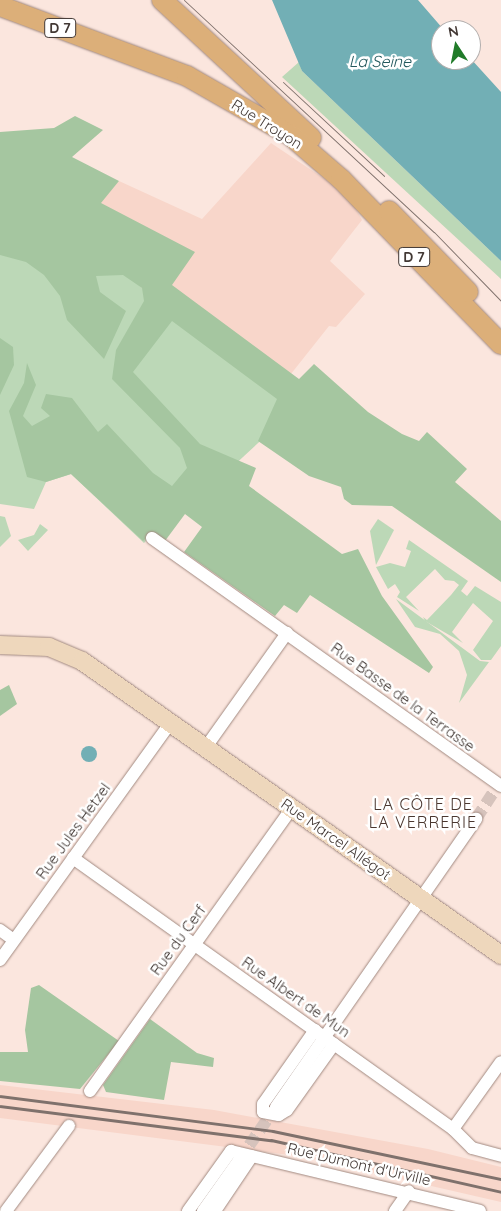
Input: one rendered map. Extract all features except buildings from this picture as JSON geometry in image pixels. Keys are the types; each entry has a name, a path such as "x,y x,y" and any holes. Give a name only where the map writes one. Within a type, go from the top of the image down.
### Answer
{"main road":[{"name":"D 7","path":"162,0 227,78"},
{"name":"Rue Troyon","path":"0,6 194,80 290,135 341,179 501,344"},
{"path":"194,80 227,78"},
{"name":"Rue Troyon","path":"227,78 267,100 338,160 501,326"},
{"name":"Rue Marcel Allégot","path":"0,644 58,649 172,721 501,955"}],"street":[{"name":"Rue Basse de la Terrasse","path":"152,538 499,786"},
{"path":"206,747 287,633"},
{"name":"Rue Jules Hetzel","path":"0,960 172,721"},
{"name":"Rue du Cerf","path":"90,1091 292,808"},
{"path":"276,1107 476,819"},
{"name":"Rue Albert de Mun","path":"73,858 453,1129 472,1148 501,1156"},
{"path":"0,930 14,940"},
{"path":"325,1037 287,1110 279,1115 263,1112 263,1104 325,1037"},
{"path":"453,1129 501,1062"},
{"path":"6,1211 69,1126"},
{"path":"188,1211 235,1156"},
{"path":"203,1211 235,1156"},
{"name":"Rue Dumont d'Urville","path":"235,1156 252,1156 409,1191 480,1211"},
{"path":"215,1211 252,1156"},
{"path":"395,1211 409,1191"}],"shaded area":[{"path":"271,143 347,194 362,220 330,261 365,294 336,327 329,326 279,389 142,288 100,203 119,181 202,219"},
{"path":"0,1085 214,1110 428,1149 501,1167 501,1202 305,1157 0,1118"}],"green space":[{"path":"299,62 302,71 501,261 501,279 282,77"},
{"path":"75,116 103,130 72,157 119,181 101,203 195,252 172,285 299,379 314,364 368,412 402,434 419,441 427,432 467,469 455,482 501,521 501,582 392,506 352,505 344,499 341,487 309,476 258,441 277,399 172,321 133,372 200,444 256,468 249,486 342,554 358,549 382,596 433,667 429,673 310,595 297,613 284,605 275,616 184,552 202,527 185,514 162,545 149,535 143,541 71,474 46,482 27,477 9,411 24,383 27,363 36,385 23,416 32,426 50,416 41,408 46,394 72,398 98,432 107,424 153,473 172,486 187,468 180,448 112,379 116,350 144,301 142,288 123,275 96,276 100,292 126,311 104,359 67,320 60,296 44,275 26,262 0,255 0,132 54,128"},
{"path":"0,132 27,134 142,288 296,408 217,481 203,479 144,543 71,474 46,482 34,509 0,504"},
{"path":"0,338 13,347 14,365 0,395"},
{"path":"0,516 5,517 11,536 0,547"},
{"path":"378,519 394,530 376,565 370,531"},
{"path":"40,524 48,530 28,551 18,540 34,535"},
{"path":"409,540 468,581 461,591 467,596 475,586 501,602 501,646 491,660 481,660 473,650 493,621 473,603 452,632 463,643 425,621 423,617 427,620 451,595 459,585 454,581 445,580 435,569 406,597 419,611 397,597 400,592 395,584 388,589 376,567 390,563 405,567 411,551 406,549"},
{"path":"396,599 480,661 489,662 459,703 467,675 459,651 440,634 415,627"},
{"path":"9,685 17,704 0,716 0,690"},
{"path":"39,985 119,1041 80,1089 0,1081 0,1052 28,1052 25,1030 31,988"},
{"path":"150,1019 197,1053 214,1058 213,1067 171,1062 164,1100 106,1092 103,1085"}],"water":[{"name":"La Seine","path":"272,0 418,0 435,20 431,20 431,70 481,70 501,92 501,261 302,71"},
{"path":"86,746 92,746 97,751 95,760 86,762 81,757 81,751"}],"tunnel":[{"path":"476,819 494,791"},
{"path":"239,1160 276,1107"}],"tram line":[{"path":"184,0 434,232 501,301"},
{"path":"283,82 384,176"}],"railway":[{"path":"0,1096 273,1131 501,1179"},
{"path":"0,1106 271,1140 501,1192"}],"district":[{"name":"LA CÔTE DE LA VERRERIE","path":"423,813"}]}
